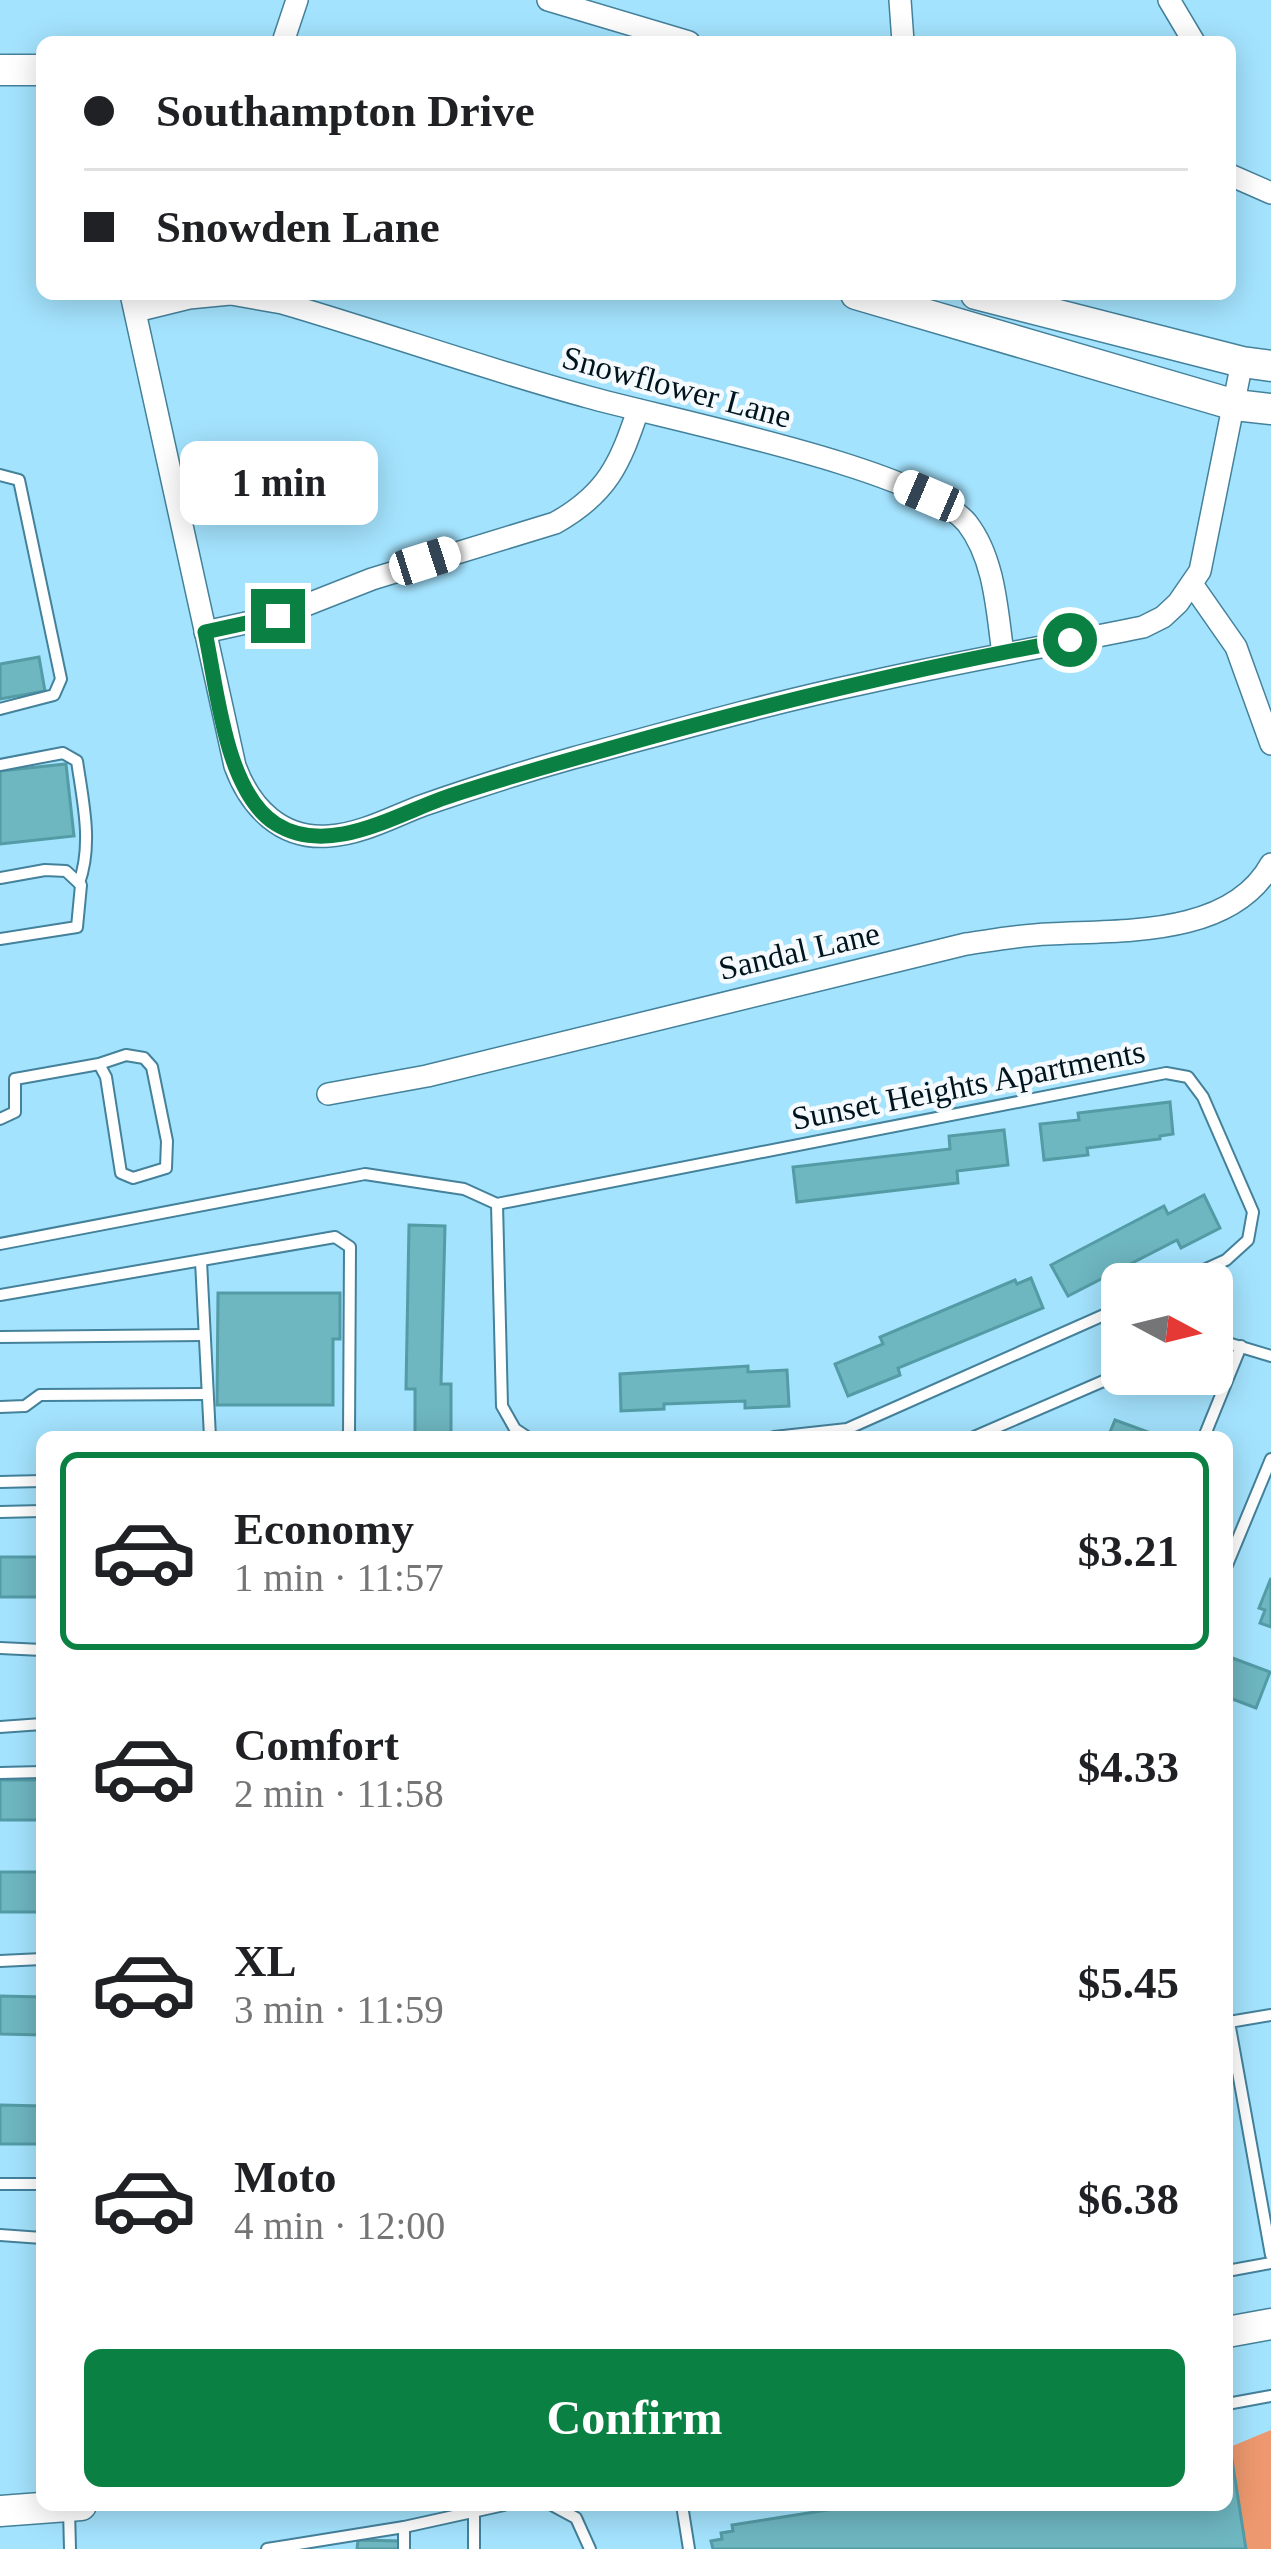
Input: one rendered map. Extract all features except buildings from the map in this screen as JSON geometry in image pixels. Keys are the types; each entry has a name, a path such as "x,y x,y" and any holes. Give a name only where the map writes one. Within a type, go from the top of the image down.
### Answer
{"street":[{"path":"285,36 297,0"},
{"path":"548,0 669,36"},
{"path":"900,0 903,36"},
{"path":"1169,0 1190,36"},
{"path":"0,70 36,70"},
{"path":"0,90 36,91"},
{"path":"1236,178 1271,193"},
{"name":"Snowflower Lane","path":"134,303 166,300"},
{"name":"Snowflower Lane","path":"266,300 904,485 948,507 966,522 985,557 1004,654"},
{"path":"876,300 1235,405 1271,409"},
{"path":"134,303 215,687 244,789 278,825 328,837 488,783 692,724 1143,627 1163,617 1192,584 1206,553 1235,405 1257,364 1000,300"},
{"path":"205,632 278,616 373,578 555,524 577,511 611,477 622,460 638,410"},
{"path":"1192,584 1236,647 1271,744"},
{"name":"Sandal Lane","path":"328,1094 405,1081 966,944 1177,923 1235,902 1271,864"},
{"path":"1233,2331 1271,2324"},
{"path":"0,2510 36,2508"}],"lane":[{"path":"0,475 20,480 61,679 55,695 0,709"},
{"path":"0,765 63,753 77,761 86,862 79,883 77,928 0,938"},
{"path":"0,878 66,871 79,883"},
{"path":"0,1081 126,1055 144,1058 152,1067 167,1142 166,1168 134,1178 121,1172 106,1077 99,1064"},
{"name":"Sunset Heights Apartments","path":"0,1244 365,1174 464,1190 496,1204 1166,1073 1188,1077 1203,1097 1253,1212 1248,1240 1221,1263"},
{"path":"0,1119 15,1112 15,1078"},
{"path":"496,1204 502,1406 518,1431"},
{"path":"0,1295 335,1237 350,1247 350,1431"},
{"path":"201,1261 209,1431"},
{"path":"829,1431 847,1429 1101,1315"},
{"path":"0,1337 203,1335"},
{"path":"1233,1345 1271,1356"},
{"path":"1206,1431 1240,1346"},
{"path":"988,1431 1101,1382"},
{"path":"0,1407 26,1406 40,1394 206,1394"},
{"path":"1233,1550 1271,1459"},
{"path":"0,1482 36,1481"},
{"path":"0,1512 36,1511"},
{"path":"0,1648 36,1650"},
{"path":"0,1727 36,1724"},
{"path":"0,1773 36,1772"},
{"path":"0,1960 36,1959"},
{"path":"1233,2021 1271,2015"},
{"path":"1233,2050 1271,2259 1233,2269"},
{"path":"0,2184 36,2184"},
{"path":"0,2235 36,2238"},
{"path":"1233,2403 1271,2396"},
{"path":"69,2511 70,2549"},
{"path":"274,2548 340,2543 477,2511"},
{"path":"563,2511 576,2518 590,2549"},
{"path":"683,2511 689,2549"},
{"path":"473,2512 474,2549"},
{"path":"404,2527 404,2549"}],"shaded area":[{"path":"1271,2430 1271,2549 1246,2549 1233,2446"}],"route":[{"path":"278,616 205,632 215,687 235,766 259,810 278,825 328,837 488,783 692,724 1070,640"}]}
